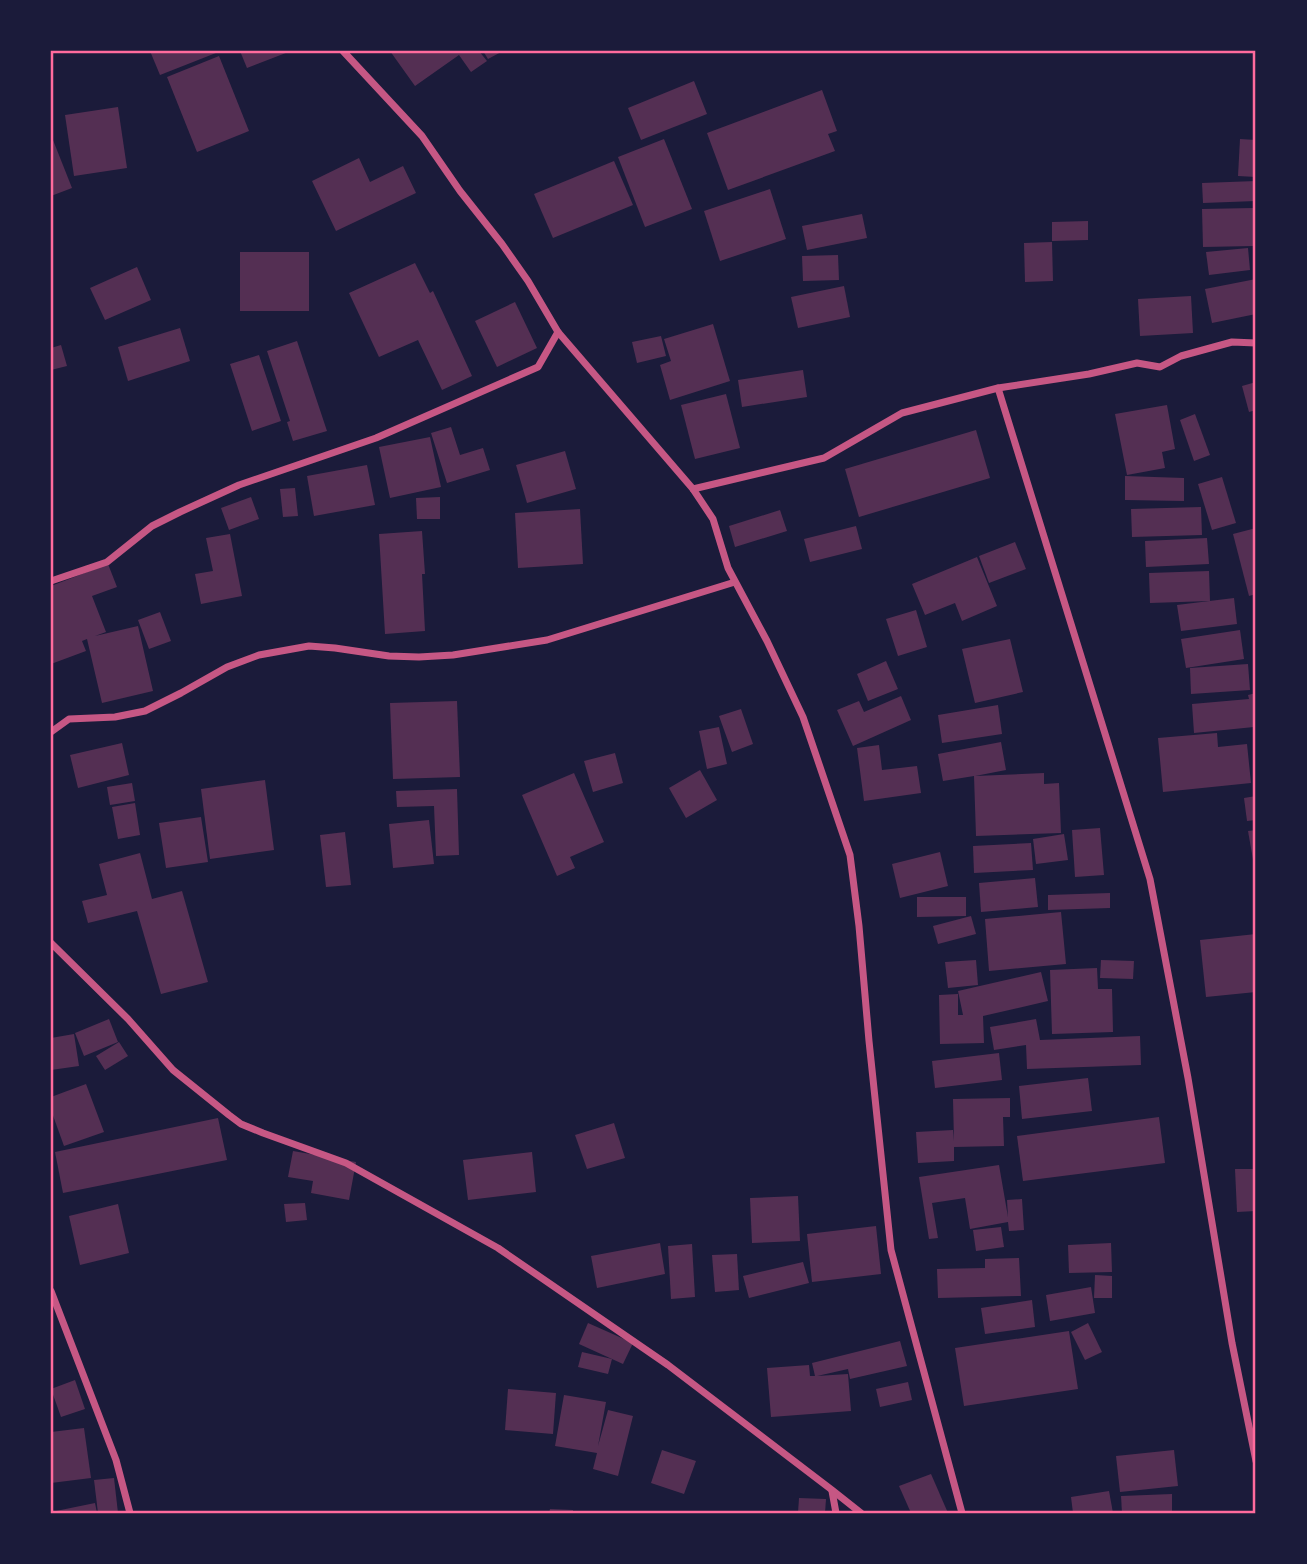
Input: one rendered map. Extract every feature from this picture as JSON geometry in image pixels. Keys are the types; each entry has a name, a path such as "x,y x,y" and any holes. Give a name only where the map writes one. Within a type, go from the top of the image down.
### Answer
{"street":[{"path":"343,51 422,136 515,262 558,332 693,489 712,519 728,568 803,717 850,855 891,1250 962,1513"},
{"path":"51,581 107,562 152,526 239,485 376,438 538,367 558,332"},
{"path":"693,489 824,458 902,413 998,388 1090,374 1136,363 1160,367 1181,356 1232,342 1256,343"},
{"path":"998,388 1150,879 1188,1078 1232,1343 1256,1461"},
{"path":"51,732 69,719 115,717 145,711 227,667 259,656 309,646 389,656 453,656 547,640 735,582"},
{"path":"51,943 128,1019 173,1070 235,1119 263,1133 346,1163 498,1248 668,1365 860,1513"},
{"path":"51,1292 116,1460 130,1513"},
{"path":"832,1490 836,1513"}],"building":[{"path":"150,51 221,51 160,75"},
{"path":"240,51 291,51 247,68"},
{"path":"390,51 479,51 487,61 471,72 459,55 415,86"},
{"path":"483,51 503,51 488,59"},
{"path":"219,56 249,131 197,152 167,77"},
{"path":"694,81 707,114 641,140 628,108"},
{"path":"822,90 837,131 828,134 835,151 728,190 707,133"},
{"path":"118,107 127,168 74,176 65,115"},
{"path":"664,139 692,209 645,227 618,157"},
{"path":"1240,139 1256,140 1256,177 1238,176"},
{"path":"53,140 72,188 51,196 51,141"},
{"path":"359,158 370,182 403,166 416,193 336,231 312,181"},
{"path":"614,161 633,205 553,238 534,194"},
{"path":"1256,181 1256,201 1203,203 1202,183"},
{"path":"770,189 786,239 720,261 704,211"},
{"path":"1253,208 1254,246 1203,247 1202,209"},
{"path":"862,214 867,238 807,250 802,226"},
{"path":"1088,221 1088,240 1052,241 1052,222"},
{"path":"1052,242 1053,281 1025,282 1024,243"},
{"path":"1248,248 1250,270 1209,275 1206,252"},
{"path":"240,252 309,252 309,311 240,311"},
{"path":"838,255 839,280 803,281 802,256"},
{"path":"415,263 430,293 433,291 472,376 442,390 418,340 379,357 349,293"},
{"path":"137,267 151,300 105,320 90,288"},
{"path":"1256,279 1256,314 1212,323 1205,289"},
{"path":"844,286 850,317 798,328 791,297"},
{"path":"1191,296 1193,333 1140,336 1138,299"},
{"path":"515,302 537,348 497,367 475,321"},
{"path":"713,324 730,381 670,400 660,365 671,361 664,339"},
{"path":"180,328 190,361 128,381 118,347"},
{"path":"661,336 666,356 637,363 632,342"},
{"path":"297,341 327,431 293,441 287,422 290,421 267,351"},
{"path":"61,345 67,366 51,370 51,348"},
{"path":"259,355 281,421 252,431 230,364"},
{"path":"803,370 807,397 742,407 738,380"},
{"path":"1256,382 1256,410 1249,412 1242,386"},
{"path":"726,394 740,448 695,459 681,405"},
{"path":"1167,405 1175,449 1162,452 1165,468 1127,475 1115,414"},
{"path":"1195,414 1210,455 1194,461 1180,420"},
{"path":"451,427 460,455 483,448 490,470 447,483 431,433"},
{"path":"976,430 990,478 859,517 845,469"},
{"path":"430,437 441,487 390,498 379,447"},
{"path":"565,451 576,489 527,503 516,465"},
{"path":"367,465 375,505 314,516 307,476"},
{"path":"1125,476 1184,478 1184,501 1125,500"},
{"path":"1222,477 1236,523 1212,530 1198,484"},
{"path":"295,488 298,516 283,517 280,489"},
{"path":"251,497 259,519 229,530 221,508"},
{"path":"440,497 440,519 417,519 416,498"},
{"path":"1201,507 1202,535 1132,537 1131,509"},
{"path":"580,509 583,564 518,568 515,513"},
{"path":"780,510 787,531 735,547 729,526"},
{"path":"856,526 862,549 810,562 804,539"},
{"path":"1256,528 1256,594 1249,596 1233,534"},
{"path":"422,531 425,631 385,634 379,534"},
{"path":"230,534 242,596 201,604 195,574 213,571 206,538"},
{"path":"1207,538 1209,564 1146,567 1145,541"},
{"path":"1015,542 1026,569 989,583 979,556"},
{"path":"977,557 997,606 962,621 955,603 925,615 912,584"},
{"path":"108,564 117,587 92,596 106,632 95,636 138,626 153,691 102,703 87,639 82,641 86,651 51,664 51,586"},
{"path":"1209,571 1210,601 1150,603 1149,573"},
{"path":"1234,598 1237,624 1181,631 1177,605"},
{"path":"916,610 927,647 898,656 886,619"},
{"path":"160,612 171,641 149,649 138,620"},
{"path":"1240,630 1244,659 1186,668 1181,639"},
{"path":"1010,639 1023,692 975,703 962,649"},
{"path":"886,661 898,689 868,701 857,674"},
{"path":"1248,664 1250,690 1191,694 1190,668"},
{"path":"1256,693 1254,727 1194,733 1192,704 1249,699 1248,695"},
{"path":"901,696 911,720 853,746 837,710 859,701 864,712"},
{"path":"457,701 460,777 393,779 390,703"},
{"path":"998,705 1002,734 942,743 938,715"},
{"path":"741,709 753,744 732,752 719,716"},
{"path":"719,727 727,764 707,769 699,731"},
{"path":"1217,733 1218,747 1247,744 1251,783 1163,792 1158,738"},
{"path":"1001,742 1006,770 975,776 1044,773 1044,784 1059,783 1061,833 976,836 974,776 943,781 938,754"},
{"path":"122,743 129,775 78,788 70,755"},
{"path":"879,745 882,770 917,766 921,793 864,801 857,748"},
{"path":"615,753 623,783 593,792 584,761"},
{"path":"700,770 717,800 686,818 669,788"},
{"path":"574,773 604,842 570,857 575,868 557,876 522,795"},
{"path":"265,780 274,850 210,859 201,789"},
{"path":"132,783 135,801 110,805 107,787"},
{"path":"457,789 459,855 436,856 434,806 397,807 396,791"},
{"path":"1256,796 1256,820 1247,821 1244,798"},
{"path":"135,803 140,835 118,839 112,807"},
{"path":"201,817 208,862 166,868 159,823"},
{"path":"429,820 434,864 393,868 389,824"},
{"path":"1100,828 1104,875 1075,877 1072,830"},
{"path":"1256,830 1256,870 1255,871 1248,831"},
{"path":"345,832 351,885 326,887 320,835"},
{"path":"1064,834 1068,860 1036,864 1033,839"},
{"path":"1031,843 1033,870 974,873 973,846"},
{"path":"940,852 948,886 900,898 892,864"},
{"path":"140,853 152,899 182,891 208,982 161,994 137,911 88,923 82,901 107,895 99,864"},
{"path":"1035,878 1038,907 981,912 979,883"},
{"path":"1110,893 1110,908 1048,910 1048,895"},
{"path":"917,897 966,897 966,916 917,917"},
{"path":"1061,912 1066,964 989,971 985,919"},
{"path":"971,916 976,934 938,944 933,926"},
{"path":"1256,934 1256,992 1206,997 1200,940"},
{"path":"976,960 978,985 948,988 945,962"},
{"path":"1101,960 1134,961 1133,979 1100,978"},
{"path":"1097,968 1098,989 1112,989 1113,1032 1052,1034 1050,970"},
{"path":"1041,972 1048,1001 983,1016 984,1043 940,1044 939,995 958,994 958,1015 963,1015 958,991"},
{"path":"109,1019 118,1042 84,1056 75,1033"},
{"path":"1036,1019 1040,1040 1140,1036 1141,1065 1027,1069 1026,1045 994,1050 990,1027"},
{"path":"74,1034 79,1066 51,1070 51,1038"},
{"path":"119,1042 128,1056 105,1070 96,1056"},
{"path":"999,1053 1002,1080 935,1088 932,1061"},
{"path":"1088,1078 1092,1111 1022,1119 1019,1086"},
{"path":"86,1084 104,1132 64,1146 51,1110 51,1097"},
{"path":"1010,1098 1010,1117 1003,1117 1004,1146 954,1147 954,1161 918,1163 916,1132 953,1130 954,1141 953,1099"},
{"path":"1159,1117 1165,1163 1023,1181 1017,1136"},
{"path":"218,1118 227,1160 63,1193 55,1152"},
{"path":"614,1123 625,1158 587,1169 575,1135"},
{"path":"293,1151 356,1162 349,1200 311,1193 313,1181 288,1177"},
{"path":"532,1152 536,1192 468,1200 463,1160"},
{"path":"999,1165 1008,1217 1007,1200 1022,1199 1024,1230 1009,1231 1008,1222 970,1229 965,1198 932,1203 938,1238 929,1239 919,1177"},
{"path":"1235,1169 1255,1169 1256,1211 1237,1212"},
{"path":"798,1196 800,1241 752,1243 750,1198"},
{"path":"305,1203 307,1220 286,1222 284,1204"},
{"path":"118,1204 129,1253 80,1265 69,1216"},
{"path":"876,1226 881,1274 812,1282 807,1234"},
{"path":"1001,1227 1004,1247 976,1251 973,1230"},
{"path":"660,1243 665,1274 597,1288 591,1256"},
{"path":"1111,1243 1112,1272 1069,1273 1068,1245"},
{"path":"692,1244 695,1297 671,1299 668,1246"},
{"path":"737,1254 739,1290 715,1292 712,1255"},
{"path":"1019,1258 1021,1296 938,1298 937,1269 985,1268 985,1259"},
{"path":"803,1262 809,1283 749,1298 743,1276"},
{"path":"1095,1275 1112,1276 1112,1298 1094,1298"},
{"path":"1091,1287 1095,1313 1050,1321 1046,1295"},
{"path":"1032,1300 1035,1327 985,1334 981,1308"},
{"path":"588,1323 633,1343 623,1364 579,1344"},
{"path":"1088,1323 1102,1352 1085,1360 1071,1332"},
{"path":"1069,1331 1078,1389 964,1406 955,1348"},
{"path":"900,1341 907,1366 850,1379 848,1369 817,1376 848,1374 851,1411 771,1417 767,1368 809,1365 810,1376 815,1376 812,1363"},
{"path":"582,1352 612,1359 608,1374 578,1367"},
{"path":"75,1380 85,1409 61,1417 51,1389"},
{"path":"908,1382 912,1400 880,1407 876,1389"},
{"path":"508,1389 556,1393 553,1434 505,1430"},
{"path":"564,1395 606,1402 598,1446 608,1410 633,1416 618,1476 593,1469 597,1453 555,1446"},
{"path":"84,1428 91,1478 51,1483 51,1432"},
{"path":"662,1450 696,1461 684,1494 651,1483"},
{"path":"1174,1450 1178,1486 1120,1492 1116,1456"},
{"path":"931,1474 948,1513 911,1513 899,1486"},
{"path":"114,1478 118,1513 98,1513 94,1480"},
{"path":"1109,1491 1113,1513 1073,1513 1071,1497"},
{"path":"1172,1494 1172,1513 1122,1513 1121,1496"},
{"path":"799,1498 826,1499 825,1513 798,1513"},
{"path":"95,1503 97,1513 51,1512"},
{"path":"550,1509 573,1510 573,1513 549,1513"}]}
